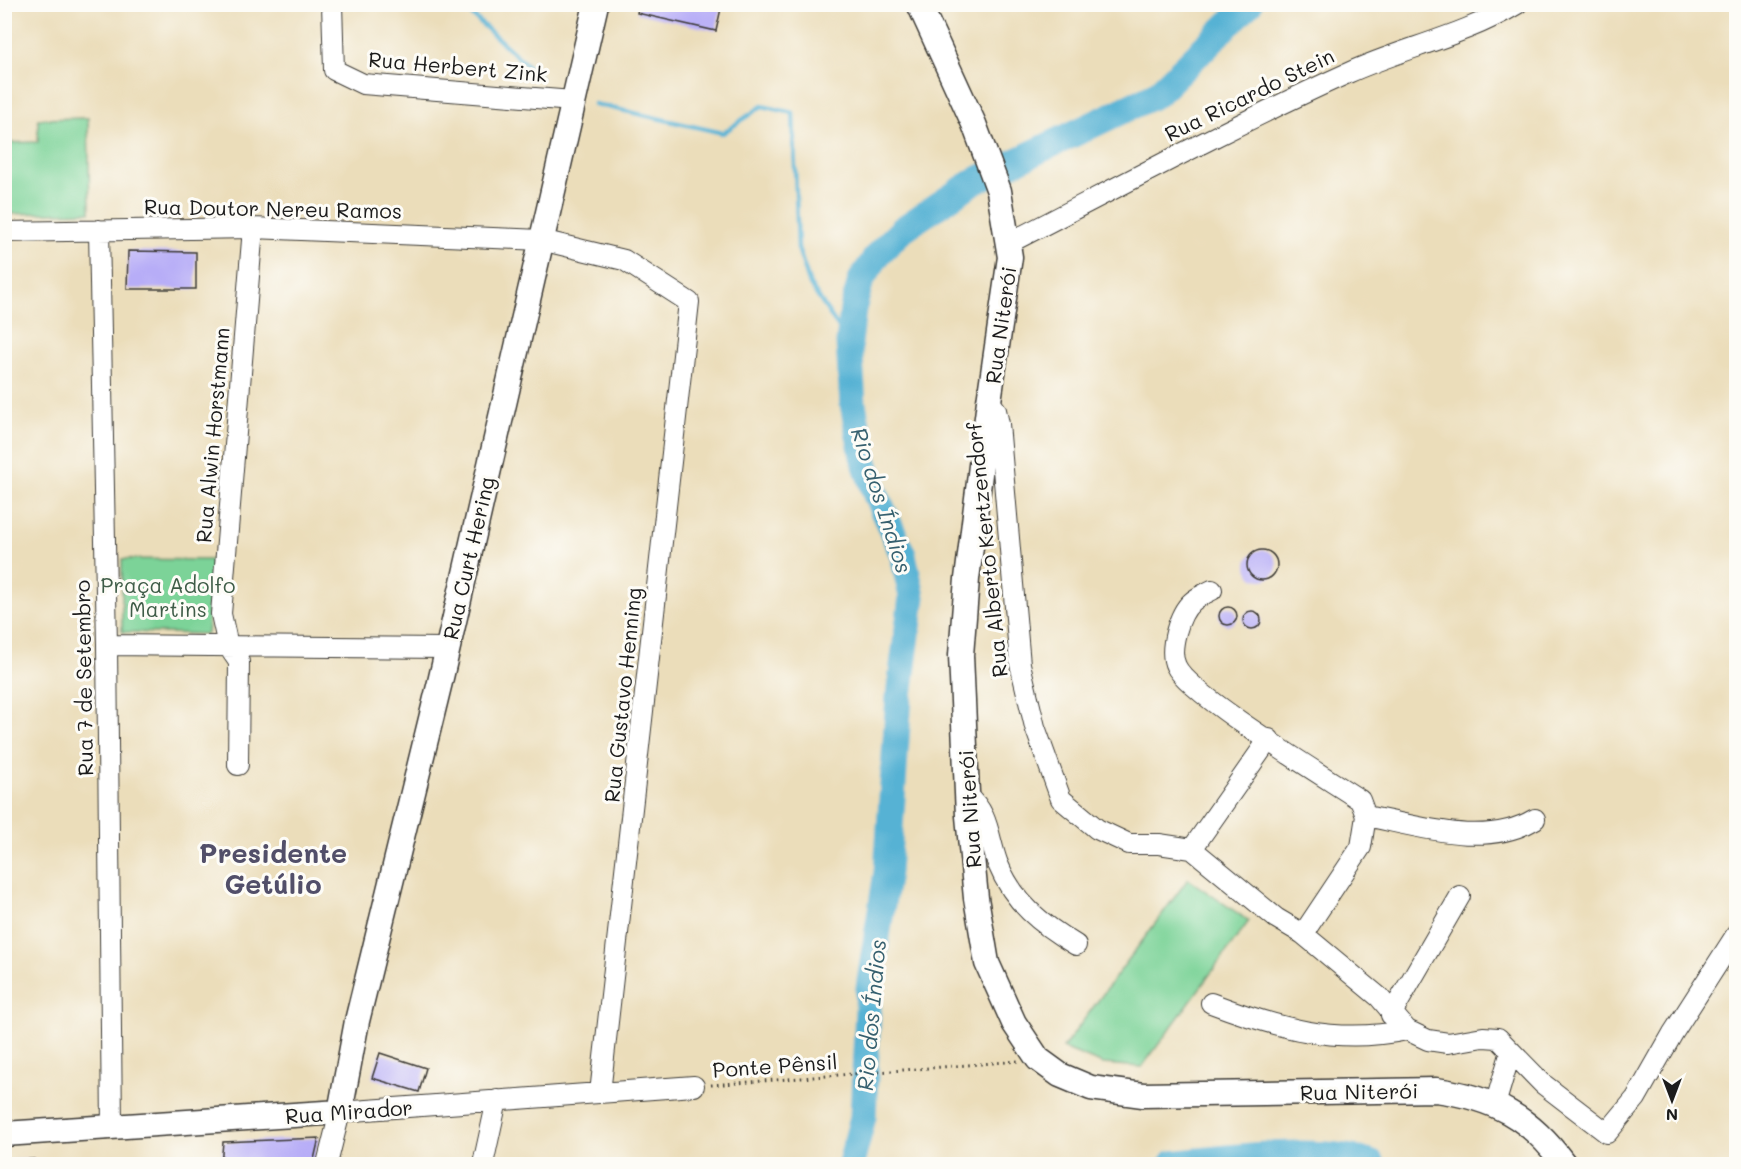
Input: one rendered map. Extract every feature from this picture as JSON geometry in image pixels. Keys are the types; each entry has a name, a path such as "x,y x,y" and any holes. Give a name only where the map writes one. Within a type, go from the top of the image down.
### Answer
{"main road":[{"name":"Rua Curt Hering","path":"340,1112 357,1020 447,648 596,4"},
{"name":"Rua Niterói","path":"919,4 974,124 999,190 1009,243 1010,268 988,401 962,644 967,795 976,898 987,963 1014,1023 1038,1059 1060,1075 1091,1088 1143,1095 1436,1090 1482,1099 1495,1105 1541,1135 1564,1164"},
{"name":"Rua Mirador","path":"4,1134 340,1112"}],"street":[{"name":"Rua Herbert Zink","path":"332,4 334,70 363,84 573,101"},
{"name":"Rua Ricardo Stein","path":"1009,243 1258,114 1352,71 1483,23 1517,4"},
{"name":"Rua Doutor Nereu Ramos","path":"4,232 253,228 541,240 624,260 689,302"},
{"name":"Rua Alwin Horstmann","path":"237,765 239,662 228,646 221,614 253,228"},
{"name":"Rua 7 de Setembro","path":"99,230 107,645 112,1127"},
{"name":"Rua Gustavo Henning","path":"600,1093 689,302"},
{"name":"Rua Alberto Kertzendorf","path":"988,401 996,410 999,424 1020,664 1035,727 1061,799 1097,829 1129,844 1159,844 1192,849"},
{"path":"1212,590 1191,603 1180,622 1174,651 1176,667 1203,694 1360,800 1366,816 1361,847 1304,934"},
{"path":"107,645 447,648"},
{"path":"1269,739 1192,849 1276,918 1304,934 1378,997 1391,1015 1407,1030 1428,1040 1448,1044 1483,1037 1498,1038 1548,1088 1607,1133 1636,1098 1673,1033 1737,935"},
{"path":"967,795 980,805 998,863 1010,888 1038,921 1076,945"},
{"path":"1366,816 1448,832 1475,834 1523,826 1535,819"},
{"path":"1391,1015 1460,896"},
{"path":"1211,1003 1273,1026 1296,1031 1379,1036 1407,1030"},
{"path":"1495,1105 1511,1051"},
{"name":"Rua Mirador","path":"340,1112 694,1086"},
{"path":"483,1164 496,1100"},
{"path":"327,1164 340,1112"}],"path":[{"name":"Ponte Pênsil","path":"694,1086 987,1065 1038,1059"}],"green space":[{"path":"88,118 90,212 5,214 5,143 38,142 38,119"},
{"name":"Praça Adolfo Martins","path":"122,559 214,560 207,634 122,632"},
{"path":"1188,879 1249,921 1142,1067 1103,1064 1063,1048"}],"building":[{"path":"639,4 722,4 716,31 637,13"},
{"path":"5,59 7,59 8,102 5,102"},
{"path":"128,251 196,252 196,289 127,289"},
{"path":"1262,550 1273,554 1277,565 1273,576 1262,580 1251,576 1247,565 1251,554"},
{"path":"1228,607 1234,610 1237,616 1234,622 1228,625 1222,622 1219,616 1222,610"},
{"path":"1252,611 1258,614 1261,620 1258,626 1252,629 1246,626 1243,620 1246,614"},
{"path":"380,1053 426,1068 419,1092 372,1078"},
{"path":"319,1138 313,1164 221,1164 223,1142"},
{"path":"34,1159 35,1164 4,1164 4,1161"}],"waterway":[{"path":"460,4 540,77"},
{"name":"Rio dos Índios","path":"1243,4 1244,11"},
{"name":"Rio dos Índios","path":"851,1164 863,1117 869,988 887,872 899,696 912,597 903,555 876,495 863,456 853,404 849,343 853,309 861,280 879,253 903,229 973,182 1157,94 1249,4"},
{"path":"594,104 723,133 762,106 793,113 798,248 810,285 849,343"},
{"path":"1172,1164 1246,1156 1302,1154 1353,1158 1372,1164"}],"district":[{"name":"Presidente Getúlio","path":"273,868"}]}
